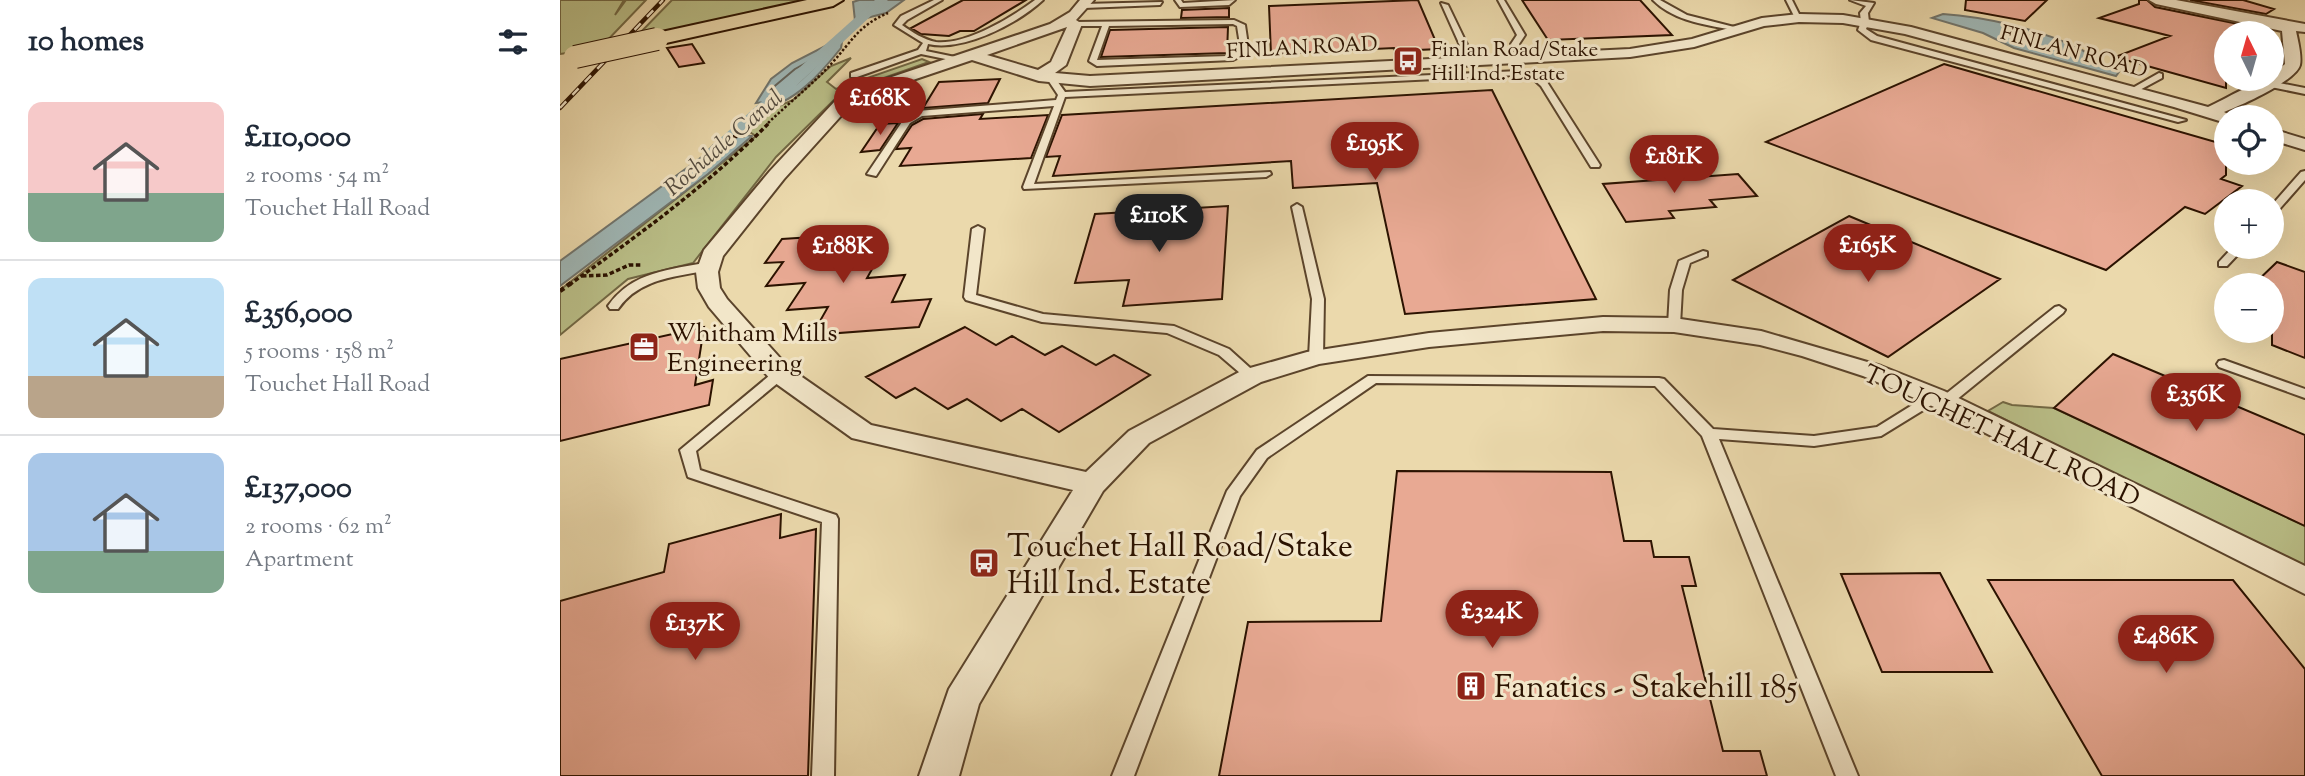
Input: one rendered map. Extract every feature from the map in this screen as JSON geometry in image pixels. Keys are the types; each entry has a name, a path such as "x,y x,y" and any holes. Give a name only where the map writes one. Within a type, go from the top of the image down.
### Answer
{"main road":[{"path":"568,59 833,0"}],"street":[{"path":"965,57 1045,20 1068,0"},
{"path":"2157,0 2260,21"},
{"path":"1046,78 1058,65 1069,23 1086,3"},
{"name":"FINLAN ROAD","path":"965,57 1046,78 1090,81 1659,51 1762,22 1799,18 1865,22 1906,30 2214,114"},
{"path":"1069,23 886,84 843,103 777,175 712,255 707,272 709,288 717,302 787,378 862,432 1091,484"},
{"path":"2284,26 2305,28"},
{"path":"2284,26 2289,30 2294,64 2284,74"},
{"path":"2209,112 2254,91"},
{"path":"2284,138 2305,145"},
{"name":"TOUCHET HALL ROAD","path":"939,776 962,700 1091,484 1139,437 1252,376 1316,357 1429,340 1603,324 1674,325 1709,328 1811,351 1872,370 1940,400 2305,581"}],"lane":[{"path":"939,0 899,23 901,28 925,42 957,41 985,33 1040,0"},
{"path":"1178,0 1180,5 1229,3 1232,0"},
{"path":"1501,0 1521,35 1515,44 1522,58"},
{"path":"1656,0 1690,18 1738,29"},
{"path":"1789,0 1799,18"},
{"path":"1853,0 1871,5 1864,13 1862,30 1898,46 2181,120"},
{"path":"1086,3 1160,3"},
{"path":"1444,5 1471,61"},
{"path":"1069,23 1238,23 1244,30 1245,52 1230,58 1097,64 1093,61 1106,25"},
{"path":"921,51 925,42"},
{"path":"854,75 921,51 965,57"},
{"path":"872,174 907,121 920,113 1060,99 1519,73 1533,75 1544,84 1595,165"},
{"path":"2133,90 2159,76"},
{"path":"1046,78 1060,99"},
{"path":"2284,87 2305,91"},
{"path":"1060,99 1028,187 1266,174"},
{"path":"2284,198 2305,174"},
{"path":"1297,207 1318,299 1316,357"},
{"path":"978,229 970,297 1042,318 1169,329 1224,352 1252,376"},
{"path":"1674,325 1676,290 1685,261 1703,254"},
{"path":"2224,264 2228,259"},
{"path":"614,306 620,294 636,283 709,266"},
{"path":"1709,435 1814,441 1881,431 1940,400 2059,310"},
{"path":"2224,364 2305,394"},
{"path":"787,378 688,450 693,473 830,519 824,776"},
{"path":"1123,776 1233,495 1262,454 1373,379 1659,382 1709,435 1847,776"}],"path":[{"path":"560,291 729,164 793,98 832,64 847,42 869,21 898,9"},
{"path":"726,137 746,136"},
{"path":"581,276 607,275 629,265"}],"green space":[{"path":"560,0 624,0 615,15 626,0 646,0 600,48 560,54"},
{"path":"672,0 808,0 635,38"},
{"path":"851,58 827,82 836,89 922,59 929,62 841,93 776,157 693,263 628,279 560,335 560,290 756,136 748,131 770,110 793,100 831,66"},
{"path":"2003,402 2054,408 2305,526 2305,569 1988,411"}],"water":[{"path":"904,0 886,13 855,21 853,2"},
{"path":"1943,14 1992,21 2041,33 2078,48 2119,72 2116,76 2014,48 1983,33 1932,18"},
{"path":"833,42 842,42 841,48 805,87 783,102 759,108 764,102 756,103 771,79 792,63"},
{"path":"735,133 752,136 708,174 560,286 560,261 703,156 718,140"}],"building":[{"path":"963,0 1026,0 974,31 960,31 949,36 921,34 911,28"},
{"path":"1418,0 1439,49 1395,51 1394,48 1271,54 1269,6"},
{"path":"1522,0 1640,0 1672,35 1548,40"},
{"path":"1966,0 2047,0 2025,21 1965,10"},
{"path":"2139,0 2147,0 2155,7 2224,21 2214,21 2214,85 2115,57 2170,36 2099,18 2139,4"},
{"path":"2190,0 2243,0 2274,9 2266,14"},
{"path":"1229,8 1229,17 1181,18 1182,10"},
{"path":"1228,27 1227,53 1101,57 1110,30"},
{"path":"692,44 704,63 679,67 667,48"},
{"path":"1944,64 2214,142 2214,175 2226,175 2221,179 2242,186 2238,189 2214,189 2214,207 2205,214 2185,207 2106,270 1766,142"},
{"path":"1000,79 988,103 923,108 939,82"},
{"path":"1492,90 1596,299 1405,314 1377,183 1293,188 1291,161 1053,176 1060,156 1046,157 1062,115"},
{"path":"983,114 980,119 1048,115 1031,158 900,166 911,148 896,149 912,125 923,119"},
{"path":"898,123 880,150 861,152 880,124"},
{"path":"1738,174 1757,196 1710,200 1716,207 1669,211 1674,218 1626,222 1603,184"},
{"path":"1228,206 1222,299 1123,306 1129,280 1075,283 1095,214"},
{"path":"1849,216 2000,279 1888,357 1733,280"},
{"path":"874,233 860,256 880,255 867,278 905,275 892,302 931,299 919,327 812,335 828,307 787,310 805,283 766,286 783,262 765,263 782,239"},
{"path":"2277,262 2305,272 2305,358 2272,345 2284,343 2284,273 2266,273"},
{"path":"704,327 695,385 713,380 709,405 560,441 560,359"},
{"path":"965,327 996,345 1012,336 1045,355 1062,346 1096,365 1114,355 1150,375 1059,432 1022,409 1001,421 967,399 948,409 915,388 896,398 866,377"},
{"path":"2113,354 2305,435 2305,526 2054,408"},
{"name":"Fanatics - Stakehill 185","path":"1397,471 1611,472 1624,541 1651,541 1654,557 1689,557 1696,586 1682,586 1723,751 1760,751 1767,776 1219,776 1248,622 1381,621"},
{"path":"781,514 780,538 816,529 808,776 560,776 560,601 664,572 669,544"},
{"path":"1940,573 1992,672 1882,672 1841,574"},
{"path":"1988,580 2233,580 2305,669 2305,776 2102,776"}],"waterway":[{"name":"Rochdale Canal","path":"712,155 882,0"}],"railway":[{"path":"560,108 663,0"}],"place":[{"name":"Finlan Road/Stake Hill Ind. Estate","path":"1408,61"},
{"name":"Whitham Mills Engineering","path":"644,347"},
{"name":"Touchet Hall Road/Stake Hill Ind. Estate","path":"984,563"},
{"name":"Fanatics - Stakehill 185","path":"1471,686"}]}
